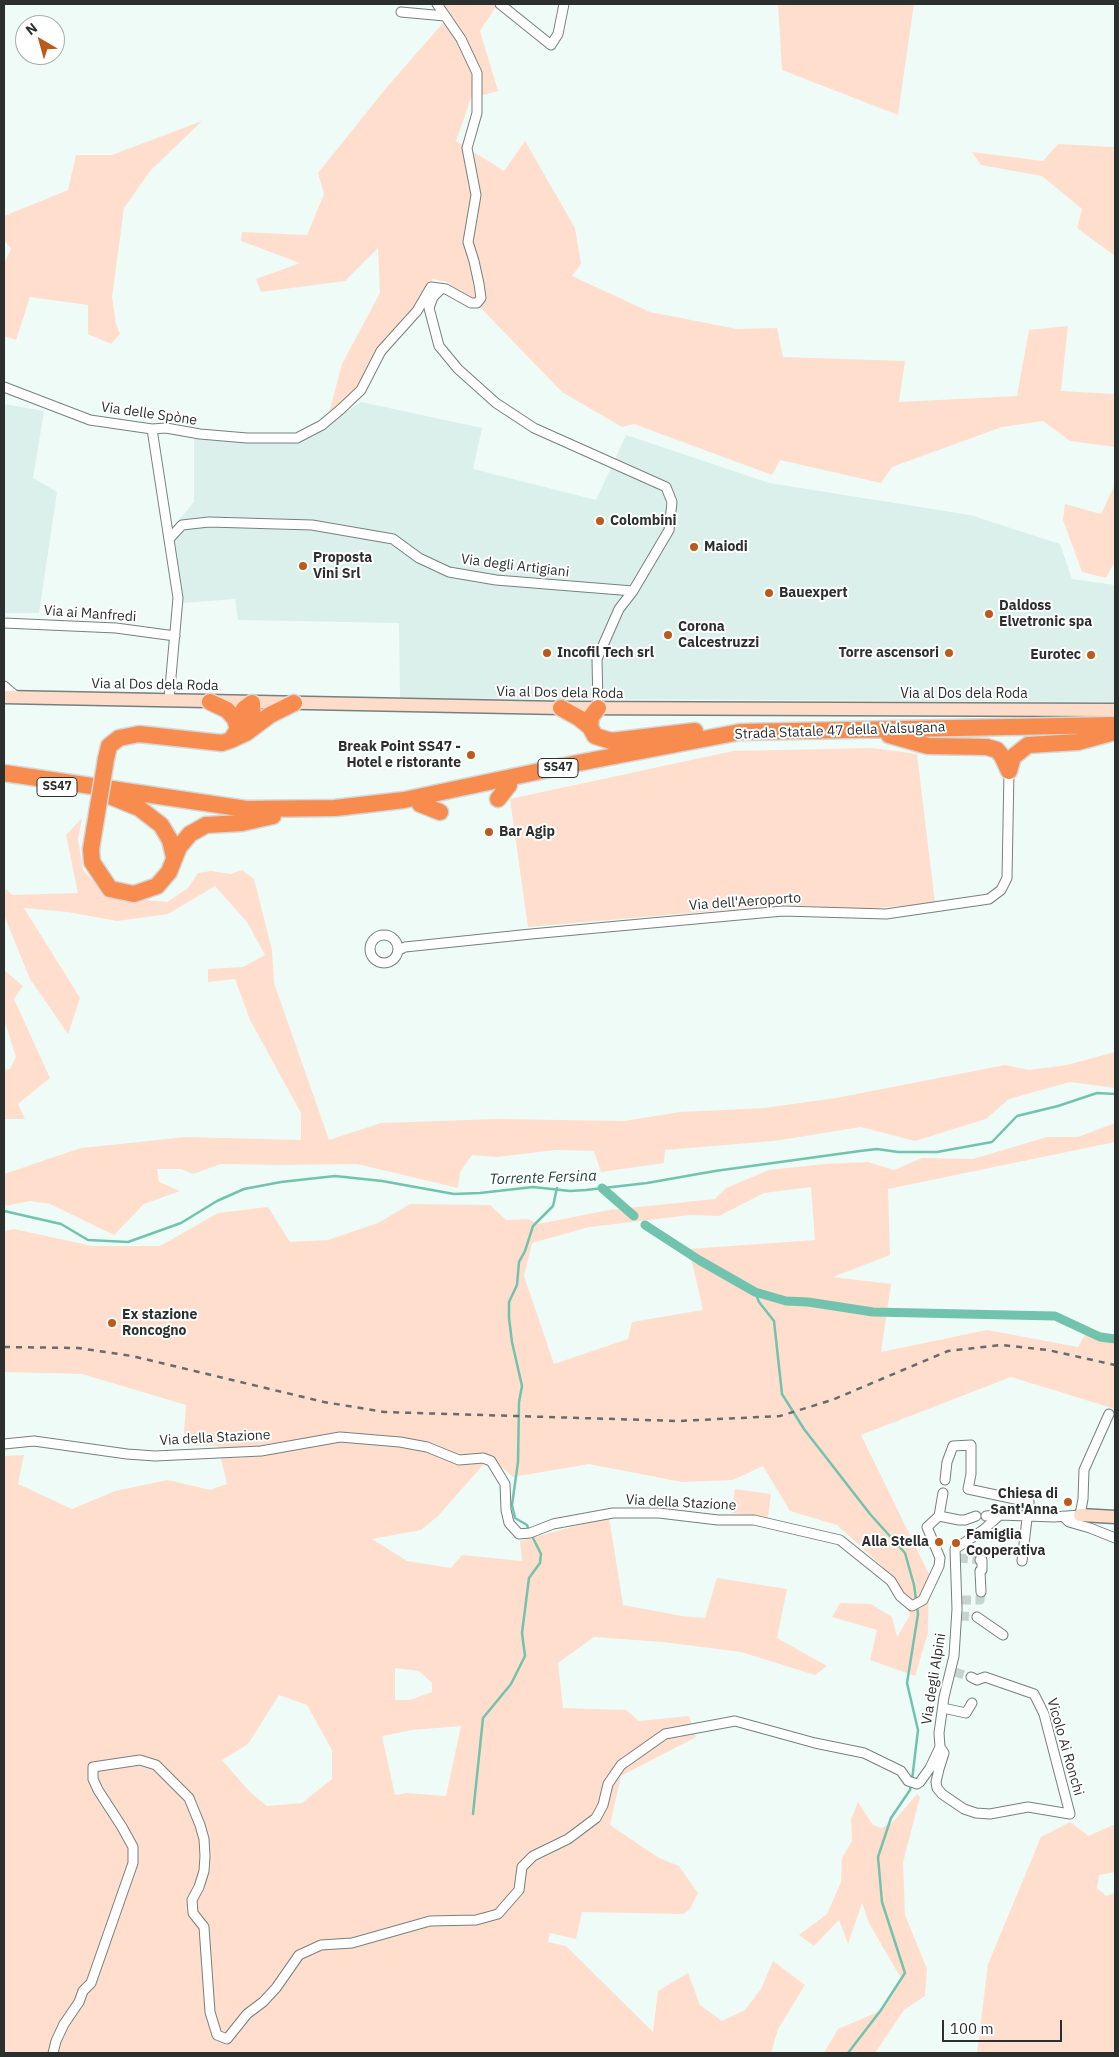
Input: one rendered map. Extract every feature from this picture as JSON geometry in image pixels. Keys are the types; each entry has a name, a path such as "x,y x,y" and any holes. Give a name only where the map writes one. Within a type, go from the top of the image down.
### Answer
{"highway":[{"path":"210,702 227,710 235,719 238,734"},
{"path":"238,734 242,713 252,702"},
{"path":"280,814 242,823 206,826 190,834 178,847 168,872 157,886 134,894 110,889 92,862 92,849 108,746 119,738 139,734 222,743 294,703"},
{"path":"561,708 579,718 590,728 595,736 611,741 695,731 740,732"},
{"path":"590,728 590,717 598,708"},
{"name":"Strada Statale 47 della Valsugana","path":"4,773 246,809 336,808 404,800 578,763 740,732 1115,725"},
{"path":"1009,772 1013,757 1028,745 1078,742 1115,732"},
{"name":"Strada Statale 47 della Valsugana","path":"4,779 172,804 280,814 334,813 420,804 701,744 791,736 1115,732"},
{"path":"890,735 928,746 988,747 997,750 1002,756 1009,772"},
{"path":"498,799 509,785"},
{"path":"110,796 139,808 161,825 170,840 174,857"},
{"path":"420,804 440,812"}],"main road":[{"name":"Via al Dos dela Roda","path":"4,697 561,708 1115,710"},
{"path":"1080,1515 1115,1517"}],"street":[{"path":"437,4 461,39 477,73 476,113 467,148 476,195 468,242 474,261 481,298 475,304 446,289 440,290 433,297 429,308 439,346 458,369 496,403 534,428 666,487 672,502 669,530 633,591 619,609 597,659 598,708"},
{"path":"500,4 551,45 558,34 564,4"},
{"path":"401,12 445,16"},
{"name":"Via delle Spòne","path":"4,387 90,420 152,429 166,428 200,434 247,438 296,438 322,425 361,390 381,351 418,311 430,287 440,290"},
{"path":"152,429 178,598 169,699"},
{"name":"Via degli Artigiani","path":"170,538 182,524 210,522 312,525 393,539 419,558 449,572 496,580 633,591"},
{"name":"Via ai Manfredi","path":"4,623 116,628 174,636"},
{"path":"4,686 18,698"},
{"name":"Via dell'Aeroporto","path":"399,950 405,947 531,934 783,911 886,914 989,899 1001,890 1007,878 1009,772"},
{"path":"986,1516 1080,1515 1083,1499 1084,1470 1109,1414"},
{"name":"Via della Stazione","path":"4,1444 34,1441 155,1456 261,1451 340,1438 400,1442 427,1447 459,1460 483,1458 491,1461 505,1484 506,1510 509,1523 519,1534 530,1533 553,1524 614,1513 659,1513 718,1520 754,1520 840,1540 891,1581 900,1596 912,1606 923,1600 939,1566 940,1558"},
{"path":"945,1480 947,1462 954,1446 971,1445 971,1474 968,1489 1029,1502 1022,1561"},
{"path":"943,1493 939,1516 927,1527 940,1558 957,1559 955,1549 983,1530 1000,1515"},
{"path":"939,1516 959,1520 966,1520 976,1516"},
{"path":"1063,1516 1069,1522 1115,1538"},
{"name":"Via degli Alpini","path":"53,2053 64,2024 80,2002 82,1991 91,1984 133,1863 133,1847 98,1790 93,1779 94,1767 140,1760 156,1765 189,1798 202,1832 204,1856 204,1872 192,1900 193,1913 204,1927 210,2012 217,2036 227,2039 247,2014 263,2002 276,1988 299,1955 321,1945 352,1943 430,1921 476,1920 498,1914 519,1890 522,1867 533,1856 568,1839 596,1818 603,1805 608,1784 621,1765 665,1734 735,1721 815,1743 864,1753 901,1772 912,1782 920,1782 930,1768 940,1747 939,1733 942,1708 952,1673 958,1616 957,1559"},
{"path":"980,1560 982,1560 982,1570 980,1571 981,1592"},
{"path":"977,1617 1003,1635"},
{"name":"Vicolo Ai Ronchi","path":"971,1677 977,1680 985,1677 1034,1694 1044,1714 1070,1814"},
{"path":"942,1708 966,1713 972,1703"},
{"name":"Via degli Alpini","path":"940,1747 944,1753 936,1782 937,1788 942,1794 964,1809 976,1813 990,1814 1028,1807 1070,1814"}],"shaded area":[{"path":"441,4 497,5 480,31 498,91 471,98 456,141 504,171 525,141 575,228 581,264 572,276 650,312 737,329 777,328 783,357 905,361 899,402 1017,396 1029,330 1068,326 1061,391 1115,394 1115,447 1070,441 1043,421 1002,427 892,467 881,483 780,460 772,475 634,424 622,427 562,392 472,299 447,282 432,279 424,311 353,392 329,413 342,364 380,293 378,248 345,281 261,292 256,279 300,263 241,241 242,232 307,235 324,194 318,173 387,87 449,16"},
{"path":"778,4 914,4 898,115 782,70"},
{"path":"202,121 150,171 124,208 112,297 116,324 120,334 111,344 88,334 88,305 30,297 16,340 4,336 4,264 11,249 4,240 4,216 68,190 76,155 112,155"},
{"path":"1058,144 1115,147 1115,256 1077,228 1082,209 1042,176 981,165 972,152 1043,161"},
{"path":"361,402 482,428 473,469 596,500 626,435 769,483 970,515 1060,544 1072,579 1115,585 1115,702 400,698 399,623 238,620 235,599 182,603 173,527 194,502 194,430 301,440"},
{"path":"4,404 44,411 33,478 57,492 39,613 4,613"},
{"path":"1115,484 1115,561 1106,578 1082,572 1063,520 1065,504 1101,514"},
{"path":"872,748 917,754 935,903 866,909 784,905 528,927 510,799 733,751"},
{"path":"82,818 78,839 83,870 108,896 167,902 188,888 198,873 211,871 231,874 242,870 254,879 272,950 274,983 329,1140 381,1123 498,1119 624,1121 680,1112 764,1108 836,1098 1005,1065 1029,1070 1067,1065 1115,1052 1115,1088 1070,1082 1009,1099 986,1119 915,1141 861,1127 774,1141 665,1150 664,1163 601,1172 594,1151 556,1150 497,1157 472,1155 460,1172 458,1188 357,1164 221,1164 193,1174 181,1169 157,1169 159,1182 180,1191 144,1204 114,1235 50,1204 30,1201 4,1206 4,1174 81,1148 186,1137 301,1140 301,1113 250,1020 235,979 208,982 208,969 243,967 265,955 247,922 215,886 168,914 117,921 68,912 24,908 80,998 68,1034 30,979 4,915 4,888 13,895 78,893 66,835"},
{"path":"4,970 23,986 14,999 50,1078 18,1104 25,1119 4,1119 4,1070 10,1069 16,1057 4,1019"},
{"path":"1115,1123 1115,1142 888,1189 890,1255 833,1277 891,1284 881,1352 987,1330 1078,1347 1088,1329 1115,1335 1115,1409 1011,1377 861,1435 929,1574 928,1633 915,1676 870,1660 877,1630 832,1617 840,1603 871,1604 892,1617 897,1637 910,1615 881,1565 837,1525 790,1511 763,1466 733,1480 682,1482 589,1464 513,1477 490,1457 438,1516 421,1530 372,1539 407,1561 451,1568 462,1555 522,1561 520,1541 609,1517 623,1605 682,1616 705,1618 717,1578 787,1589 777,1638 827,1666 815,1675 741,1652 663,1642 594,1637 558,1663 563,1708 626,1710 639,1721 689,1716 696,1737 621,1776 610,1825 659,1858 679,1866 698,1893 690,1909 683,1914 582,1912 576,1939 550,1933 548,1942 566,1946 653,2032 658,1991 688,1973 700,2005 722,2021 745,2010 761,1989 773,1961 805,1985 778,2029 771,2053 4,2053 4,1456 24,1455 18,1484 72,1509 115,1491 168,1480 210,1490 227,1484 218,1446 183,1445 186,1405 82,1374 4,1372 4,1231 14,1229 92,1246 160,1246 218,1213 268,1207 290,1242 328,1240 378,1223 410,1204 490,1205 506,1220 528,1219 538,1224 609,1210 715,1199 726,1188 769,1170 868,1162 894,1170 922,1158 973,1159 1047,1137 1078,1137","holes":["811,1187 815,1240 689,1249 703,1310 632,1322 628,1339 554,1364 524,1276 532,1243 589,1227 691,1215 719,1216 764,1193","395,1668 419,1671 432,1683 432,1692 410,1700 395,1700","279,1695 307,1705 332,1750 332,1779 302,1803 267,1806 249,1791 222,1760 248,1744","461,1726 446,1796 407,1793 395,1795 382,1736 412,1730"]},
{"path":"735,1489 771,1494 768,1517 732,1513"},
{"path":"917,1794 920,1797 903,1862 905,1915 927,1969 925,1996 904,2010 875,2053 824,2053 838,2029 883,2010 902,1980 869,1923 862,1903 848,1944 839,1920 814,1946 799,1935 827,1914 841,1882 842,1858 852,1841 851,1819 858,1802 873,1825 882,1828 893,1822"},
{"path":"1070,1822 1089,1836 1115,1824 1115,1872 1099,1875 1097,1888 1106,1896 1115,1893 1115,2053 977,2053 988,1964 1041,1837"}],"waterway":[{"name":"Torrente Fersina","path":"4,1211 61,1224 88,1240 128,1242 181,1223 217,1201 244,1189 281,1182 335,1176 382,1181 454,1194 533,1187 570,1191 586,1190 647,1183 715,1171 877,1149 898,1152 937,1152 992,1142 1017,1116 1058,1106 1097,1093 1115,1094"},
{"path":"529,1531 527,1525 515,1518 512,1505 518,1462 519,1402 522,1386 512,1342 509,1302 517,1285 519,1262 525,1251 533,1226 553,1206 557,1188"},
{"path":"602,1188 634,1216"},
{"path":"645,1225 699,1260 755,1292 786,1301 808,1302 873,1312 1055,1316 1100,1337 1115,1339"},
{"path":"755,1292 759,1302 774,1321 782,1394 804,1429 870,1514 905,1553 914,1585 918,1614 907,1683 918,1730 912,1780"},
{"path":"473,1814 483,1718 511,1684 525,1656 522,1633 529,1578 540,1563 541,1554 532,1536"},
{"path":"848,2053 881,2010 905,1973 882,1902 878,1857 891,1818 910,1790 911,1785"}],"tunnel":[{"path":"959,1558 980,1560"},
{"path":"962,1600 980,1600 981,1592"},
{"path":"960,1616 977,1617"},
{"path":"955,1672 971,1677"}],"railway":[{"path":"4,1347 78,1348 132,1356 324,1402 384,1412 679,1421 780,1416 832,1400 948,1351 1001,1345 1048,1350 1115,1365"}],"place":[{"name":"Colombini","path":"600,521"},
{"name":"Maiodi","path":"694,547"},
{"name":"Proposta Vini Srl","path":"303,566"},
{"name":"Bauexpert","path":"769,593"},
{"name":"Daldoss Elvetronic spa","path":"989,614"},
{"name":"Corona Calcestruzzi","path":"668,635"},
{"name":"Incofil Tech srl","path":"547,653"},
{"name":"Torre ascensori","path":"949,653"},
{"name":"Eurotec","path":"1091,655"},
{"name":"Break Point SS47 - Hotel e ristorante","path":"471,755"},
{"name":"Bar Agip","path":"489,832"},
{"name":"Ex stazione Roncogno","path":"112,1323"},
{"name":"Chiesa di Sant'Anna","path":"1068,1502"},
{"name":"Alla Stella","path":"939,1542"},
{"name":"Famiglia Cooperativa","path":"956,1543"}]}
